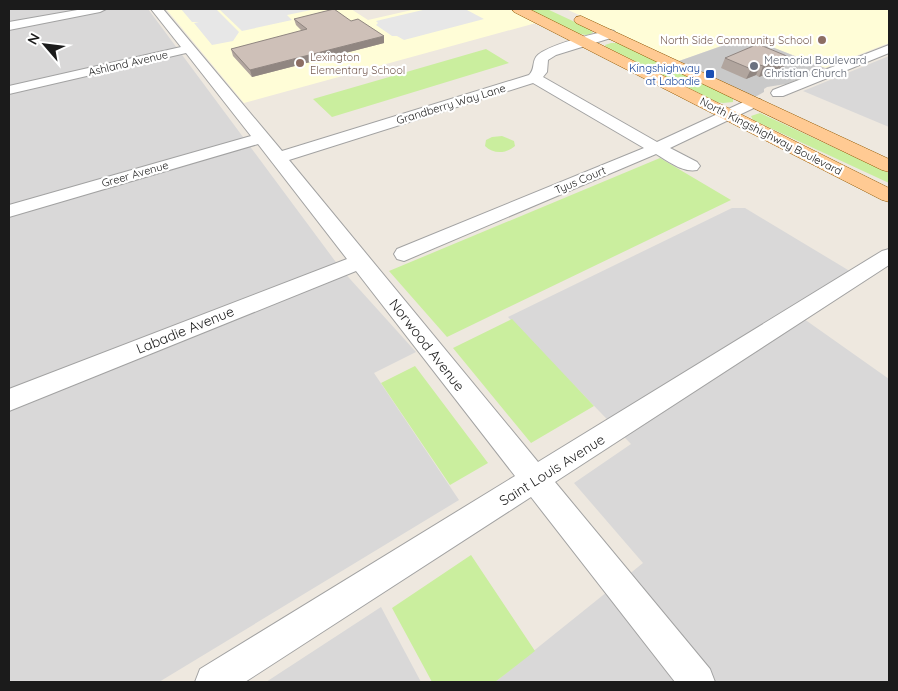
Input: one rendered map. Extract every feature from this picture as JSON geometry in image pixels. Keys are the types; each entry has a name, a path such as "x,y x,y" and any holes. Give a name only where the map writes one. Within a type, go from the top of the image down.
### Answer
{"main road":[{"name":"North Kingshighway Boulevard","path":"519,9 889,196"},
{"name":"North Kingshighway Boulevard","path":"566,13 889,166"}],"street":[{"path":"9,26 100,9"},
{"name":"Norwood Avenue","path":"156,9 361,261 697,682"},
{"path":"610,34 550,52 542,59 540,72 534,78 691,166"},
{"name":"Ashland Avenue","path":"9,90 188,49"},
{"path":"778,93 889,49"},
{"name":"Grandberry Way Lane","path":"278,158 534,78"},
{"name":"Tyus Court","path":"404,254 657,148 754,102"},
{"name":"Greer Avenue","path":"9,211 260,138"},
{"name":"Saint Louis Avenue","path":"213,682 889,256"},
{"name":"Labadie Avenue","path":"9,400 361,261"}],"shaded area":[{"path":"9,9 81,9 84,12 100,9 148,9 341,269 416,352 374,373 459,500 159,682 9,682"},
{"name":"Lexington Elementary School","path":"166,9 351,9 368,20 416,9 509,9 536,23 244,103"},
{"path":"181,9 216,9 239,32 233,41 212,45 194,23 199,22 192,22"},
{"path":"219,9 316,9 287,15 292,20 242,31"},
{"path":"427,9 465,9 484,19 404,40 397,36 392,36 376,25 378,23 376,21"},
{"name":"North Side Community School","path":"566,9 889,9 889,43 825,68 747,37 679,61"},
{"path":"747,37 825,68 786,84 767,87 764,89 764,92 755,97 679,61"},
{"path":"889,56 889,127 803,91"},
{"path":"732,208 745,208 858,276 797,314 889,379 889,682 495,682 643,563 574,483 631,444 508,317"},
{"path":"381,607 421,682 266,682"}],"green space":[{"path":"528,9 547,9 590,29 593,33 587,35 579,34"},
{"path":"619,43 728,95 733,99 733,102 717,102 606,47 605,45"},
{"path":"486,49 509,63 332,117 313,99"},
{"path":"760,113 889,173 889,183 753,120 751,116"},
{"path":"502,136 514,141 515,146 508,150 496,152 485,146 486,140"},
{"path":"660,158 731,200 447,337 389,271"},
{"path":"512,319 594,406 531,443 453,348"},
{"path":"415,366 488,463 450,485 381,383"},
{"path":"471,555 535,651 495,682 432,682 392,608"}],"building":[{"name":"Lexington Elementary School","path":"334,9 351,21 358,19 384,36 250,70 231,49 307,29 294,19"},
{"path":"758,44 789,57 751,69 725,58"}],"place":[{"name":"North Side Community School","path":"822,40"},
{"name":"Lexington Elementary School","path":"300,63"},
{"name":"Memorial Boulevard Christian Church","path":"754,66"},
{"name":"Kingshighway at Labadie","path":"710,74"}]}
